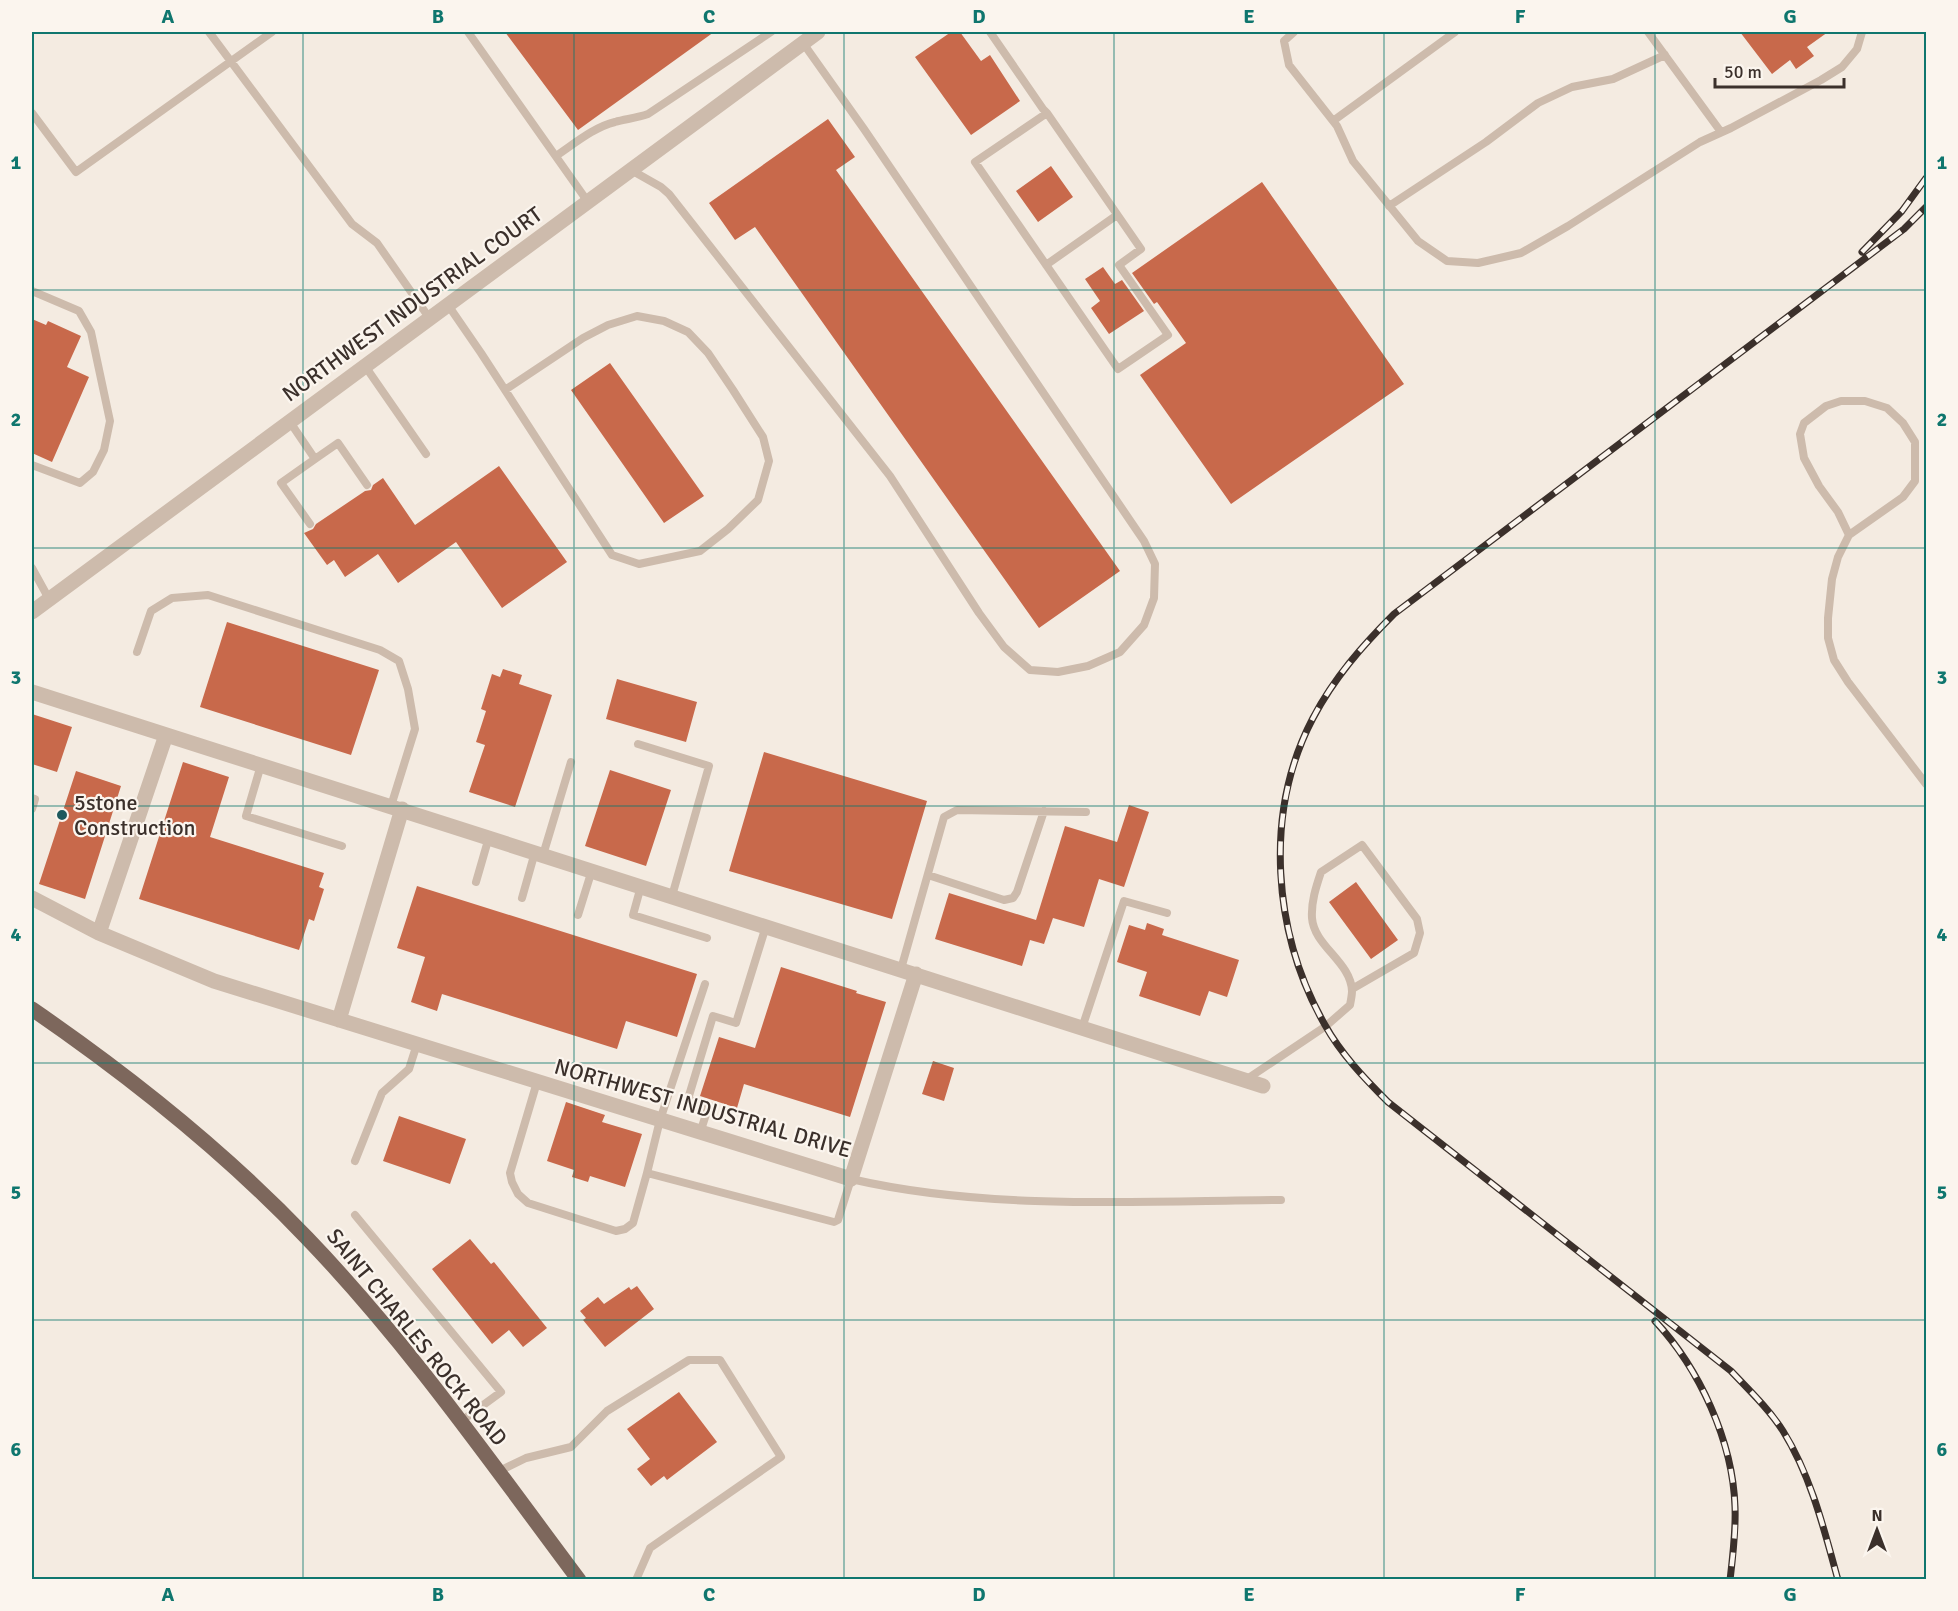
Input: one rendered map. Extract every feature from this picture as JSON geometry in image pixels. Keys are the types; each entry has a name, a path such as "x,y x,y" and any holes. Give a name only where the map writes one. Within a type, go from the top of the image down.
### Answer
{"main road":[{"name":"SAINT CHARLES ROCK ROAD","path":"32,1009 123,1073 208,1142 250,1180 308,1239 352,1286 401,1346 579,1580"}],"street":[{"name":"NORTHWEST INDUSTRIAL COURT","path":"32,612 818,32"},
{"path":"32,692 1263,1086"},
{"path":"99,933 166,735"},
{"path":"339,1020 397,808"},
{"name":"NORTHWEST INDUSTRIAL DRIVE","path":"32,898 99,933 214,981 851,1179 916,974"}],"lane":[{"path":"209,32 352,224 377,243 430,319"},
{"path":"32,113 76,172 272,32"},
{"path":"468,32 588,202"},
{"path":"556,156 600,128 648,114 771,32"},
{"path":"990,32 1047,113 1141,249 1119,265 1168,335 1118,369 975,162 1047,113"},
{"path":"1294,32 1284,41 1289,65 1337,126 1353,161 1418,241 1447,261 1478,263 1521,253 1568,226 1700,142 1790,98 1842,67 1857,50 1862,32"},
{"path":"1333,121 1455,32"},
{"path":"1648,32 1721,132"},
{"path":"631,170 669,194 883,467 1004,647 1030,670 1058,672 1088,666 1120,652 1144,625 1154,597 1155,564 1144,541 803,43"},
{"path":"1389,206 1486,142 1538,104 1572,87 1613,79 1665,55"},
{"path":"1046,265 1117,215"},
{"path":"32,291 79,311 91,332 110,421 104,450 93,472 80,483 32,465"},
{"path":"448,305 612,555 639,564 700,551 728,529 758,500 769,460 763,437 708,353 688,332 664,321 637,316 608,325 583,338 505,390"},
{"path":"365,366 426,454"},
{"path":"1849,535 1804,459 1800,434 1804,423 1826,406 1841,401 1865,401 1887,408 1903,423 1915,442 1915,481 1903,497 1849,535 1838,557 1832,579 1828,628 1834,660 1926,784"},
{"path":"290,422 315,459"},
{"path":"310,524 281,483 338,443 367,485"},
{"path":"32,568 49,599"},
{"path":"137,652 151,611 172,598 208,595 380,650 399,661 408,689 415,729 397,808"},
{"path":"638,744 710,766 672,896"},
{"path":"522,898 571,762"},
{"path":"261,765 246,816 342,846"},
{"path":"32,798 34,799 32,809"},
{"path":"901,969 944,817 957,810 1086,812"},
{"path":"928,875 1004,900 1013,898 1044,811"},
{"path":"476,882 489,837"},
{"path":"1246,1080 1326,1026 1350,1005 1352,989 1346,972 1318,937 1312,921 1312,906 1321,872 1362,845 1418,919 1420,933 1414,953 1352,989"},
{"path":"578,915 592,870"},
{"path":"641,886 633,915 707,938"},
{"path":"1082,1028 1124,901 1167,913"},
{"path":"700,1133 709,1105 688,1099 713,1016 736,1023 766,926"},
{"path":"537,1082 510,1173 513,1185 522,1199 620,1231 629,1228 633,1223 660,1120 705,984"},
{"path":"355,1161 382,1093 409,1069 417,1044"},
{"path":"647,1173 834,1222 838,1220 851,1179 889,1188 1021,1201 1281,1200"},
{"path":"355,1215 501,1392 460,1422"},
{"path":"497,1472 526,1458 571,1447 607,1412 688,1360 720,1359 781,1457 650,1548 636,1580"}],"building":[{"path":"505,32 714,32 578,130"},
{"path":"951,32 960,32 981,61 990,55 1020,101 971,135 915,57"},
{"path":"1740,32 1828,32 1807,47 1814,56 1796,69 1790,60 1772,74"},
{"path":"828,119 855,157 836,170 1120,571 1039,628 755,227 735,240 709,203"},
{"path":"1051,166 1073,197 1038,222 1016,191"},
{"path":"1262,182 1404,384 1231,504 1140,375 1186,343 1157,302 1154,304 1132,273"},
{"path":"1103,267 1115,284 1122,280 1144,311 1109,334 1091,308 1100,301 1085,279"},
{"path":"32,319 46,325 48,321 81,336 67,367 89,377 52,462 32,453"},
{"path":"610,363 704,496 664,523 571,390"},
{"path":"499,466 567,562 502,608 456,542 398,583 378,554 345,577 334,560 327,565 304,533 313,529 316,524 365,491 371,490 373,485 383,478 415,525"},
{"path":"227,622 379,670 351,755 200,707"},
{"path":"503,669 522,675 519,684 552,695 515,807 469,792 485,745 476,742 486,711 481,709 492,674 500,677"},
{"path":"617,679 697,702 686,742 606,719"},
{"path":"32,714 72,727 57,772 32,764"},
{"path":"764,752 927,801 892,919 729,871"},
{"path":"183,762 229,777 210,837 324,873 319,887 324,889 314,921 309,919 299,950 139,899"},
{"path":"610,770 671,790 646,866 585,846"},
{"path":"76,771 121,786 85,899 39,884"},
{"path":"1129,805 1149,812 1124,887 1099,879 1084,927 1053,918 1044,944 1030,940 1022,966 935,939 949,893 1036,920 1065,826 1117,842"},
{"path":"1356,882 1398,940 1371,959 1329,902"},
{"path":"417,886 697,974 677,1037 626,1021 617,1049 442,994 437,1011 411,1002 425,957 397,948"},
{"path":"1147,923 1164,929 1162,935 1239,960 1227,997 1209,991 1200,1016 1139,996 1147,972 1117,962 1129,925 1145,930"},
{"path":"781,967 886,1002 850,1117 744,1084 737,1108 700,1096 719,1037 755,1048"},
{"path":"933,1061 954,1068 944,1101 922,1094"},
{"path":"566,1102 605,1115 602,1122 642,1134 625,1187 590,1176 588,1182 572,1177 574,1170 547,1161"},
{"path":"399,1116 466,1139 450,1184 383,1161"},
{"path":"470,1239 491,1264 494,1262 547,1328 523,1347 509,1330 492,1344 432,1269"},
{"path":"637,1286 654,1309 605,1347 583,1320 586,1318 580,1311 598,1297 604,1304 629,1287 631,1290"},
{"path":"679,1392 717,1442 667,1480 664,1476 651,1486 637,1469 650,1459 627,1429"}],"railway":[{"path":"1862,252 1902,211 1926,178"},
{"path":"1838,1580 1816,1503 1793,1448 1772,1415 1752,1393 1731,1371 1388,1102 1338,1046 1308,990 1294,952 1285,913 1281,873 1281,833 1286,793 1297,755 1313,718 1349,663 1394,614 1904,229 1926,207"},
{"path":"1655,1321 1686,1361 1699,1383 1711,1407 1728,1457 1733,1482 1735,1516 1730,1580"}],"place":[{"name":"5stone Construction","path":"62,815"}]}
